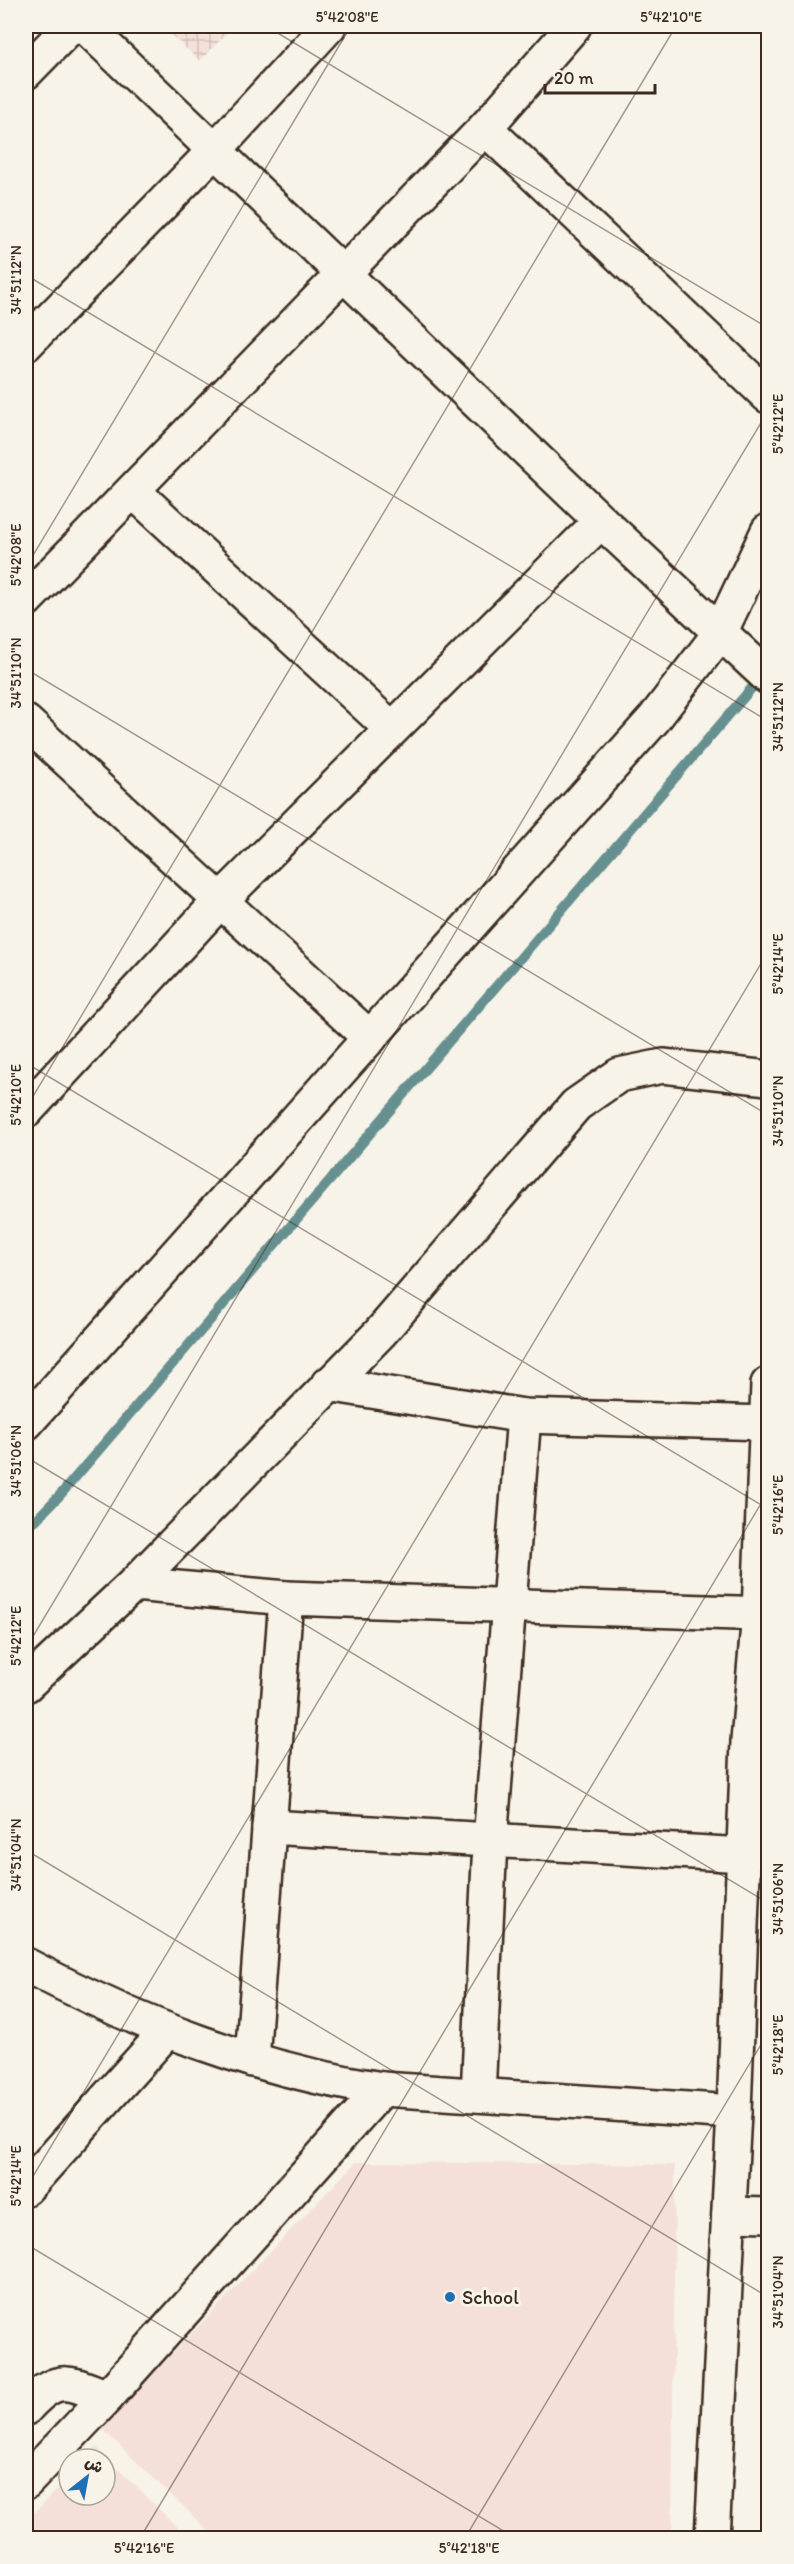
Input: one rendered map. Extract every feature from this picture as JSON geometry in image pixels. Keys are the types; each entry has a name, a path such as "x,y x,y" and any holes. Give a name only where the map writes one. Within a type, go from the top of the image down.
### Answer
{"street":[{"path":"26,72 71,26"},
{"path":"85,26 600,522 768,677"},
{"path":"26,344 214,151 329,26"},
{"path":"26,600 485,128 574,26"},
{"path":"485,128 768,396"},
{"path":"133,491 392,729"},
{"path":"26,1111 220,901 600,522"},
{"path":"26,1423 727,639 768,531"},
{"path":"26,722 370,1038"},
{"path":"26,1685 134,1584 380,1333 576,1105 620,1074 663,1066 768,1078"},
{"path":"328,1384 524,1416 766,1423"},
{"path":"712,2538 734,2112 748,1741 764,1614 768,1384"},
{"path":"478,2095 490,1841 524,1416"},
{"path":"134,1584 286,1598 764,1614"},
{"path":"252,2060 286,1598"},
{"path":"269,1827 744,1855"},
{"path":"26,1965 97,2002 167,2031 289,2072 382,2089 734,2112"},
{"path":"26,2187 167,2031"},
{"path":"26,2482 107,2397 382,2089"},
{"path":"729,2214 768,2215"},
{"path":"26,2408 51,2386 68,2382 107,2397"}],"shaded area":[{"path":"161,26 234,26 200,61"},
{"name":"School","path":"356,2162 675,2165 672,2538 216,2538 101,2428"},
{"path":"117,2468 188,2538 26,2538 26,2522 57,2489 57,2507 117,2507"}],"waterway":[{"path":"26,1530 61,1494 762,676"}],"place":[{"name":"School","path":"450,2297"}]}
